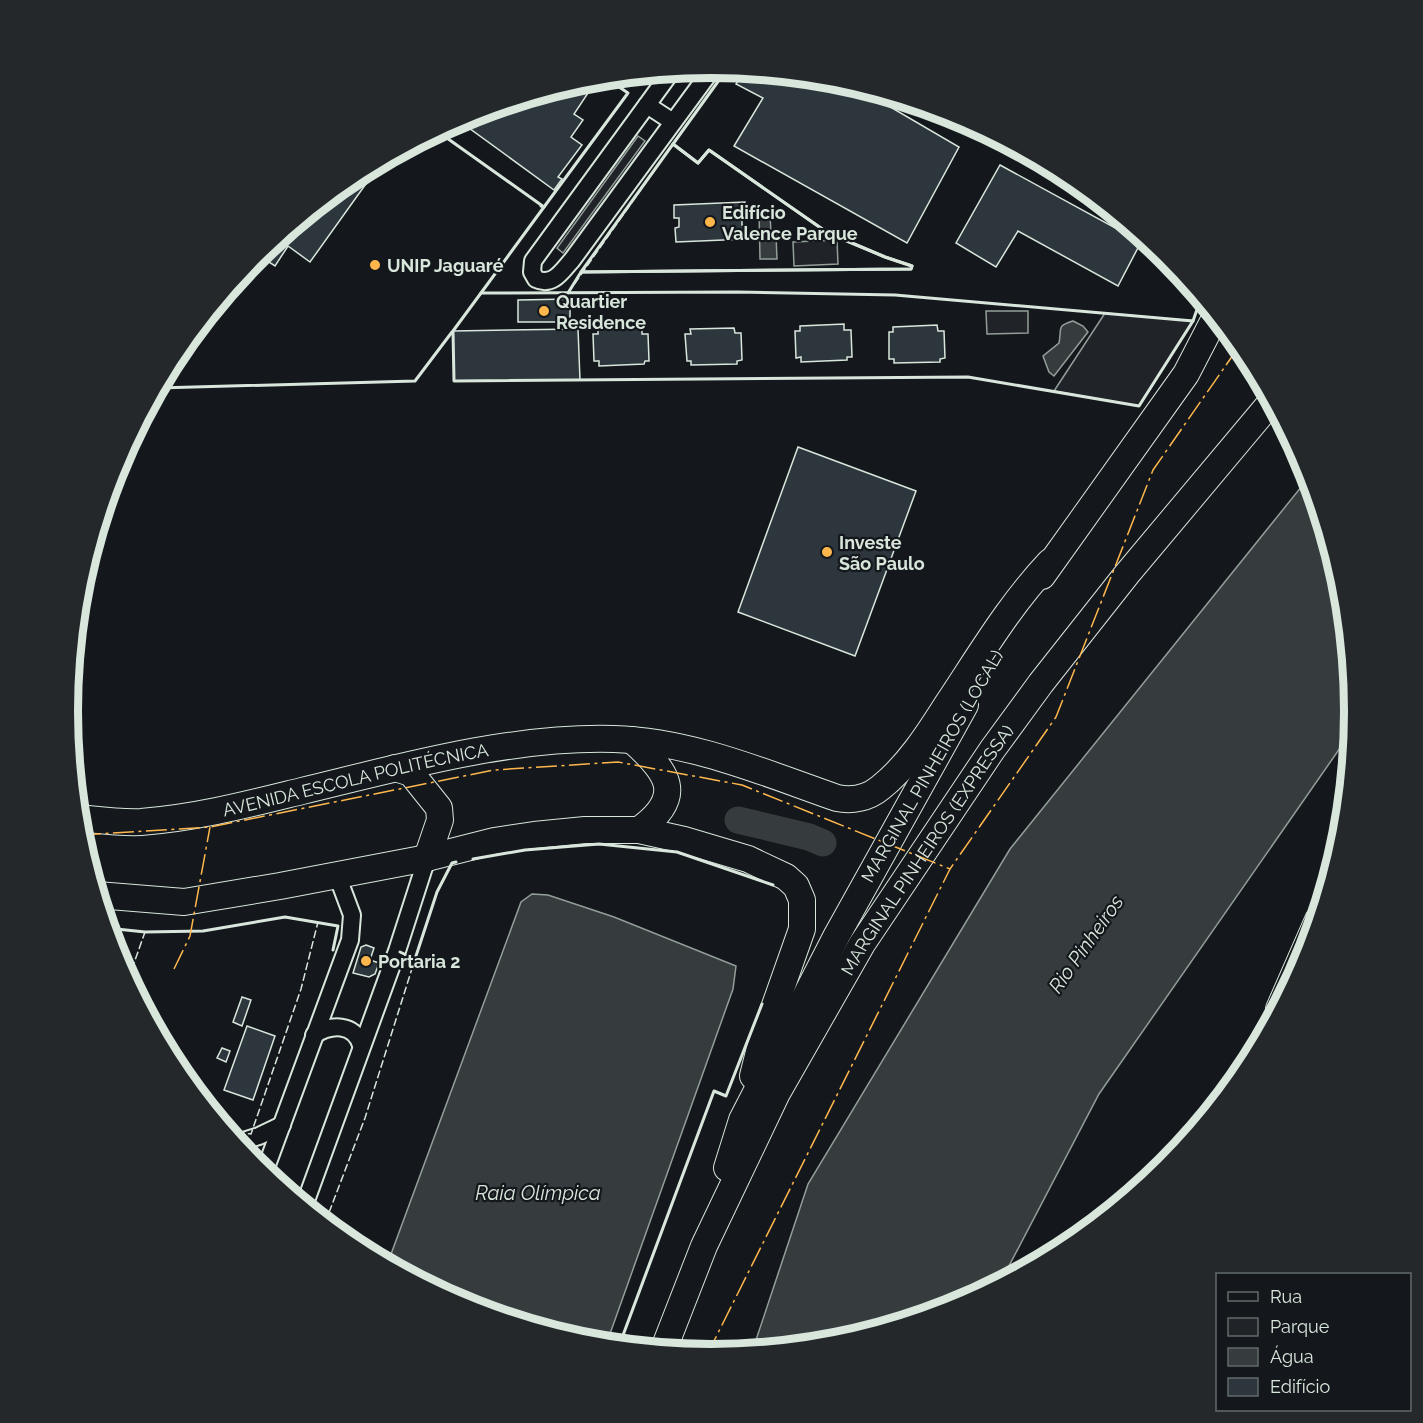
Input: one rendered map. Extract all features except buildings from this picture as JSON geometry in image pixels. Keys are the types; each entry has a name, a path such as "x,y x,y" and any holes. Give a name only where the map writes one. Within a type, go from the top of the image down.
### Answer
{"highway":[{"name":"MARGINAL PINHEIROS (LOCAL)","path":"704,1246 742,1120 837,935 963,710 1050,562 1186,374 1212,324"},
{"name":"MARGINAL PINHEIROS (EXPRESSA)","path":"666,1344 704,1246 777,1093 862,944 992,750 1041,683 1127,574 1267,407"},
{"name":"AVENIDA ESCOLA POLITÉCNICA","path":"87,819 140,822 198,816 395,768 528,744 576,740 632,740 690,749 837,798 846,800 869,795 900,768 929,733 1019,597 1050,562"},
{"path":"632,740 658,765 667,788 666,802 660,813 639,830"},
{"path":"395,768 411,773 439,808 440,820 427,858"},
{"path":"106,896 184,902 239,894 427,858 495,841 585,830 639,830 684,840 748,859 786,878 796,886 802,900 802,929 760,1048 742,1120"}],"street":[{"path":"666,79 533,261 533,277 545,282 552,281 572,260 705,78"},
{"path":"647,105 673,122"},
{"path":"306,1198 400,942 427,858"},
{"path":"268,1163 350,940 352,927 348,902 337,875"},
{"path":"314,1035 325,1028 348,1029 356,1034 361,1045"},
{"path":"246,1140 282,1125"}],"green space":[{"path":"638,136 645,141 563,253 557,248"},
{"path":"837,240 838,264 794,266 793,242"},
{"path":"986,311 1028,311 1028,333 987,334"},
{"path":"1105,313 1193,321 1139,406 1054,391"}],"water":[{"path":"759,211 770,211 771,235 776,235 777,259 760,259"},
{"path":"1073,321 1083,326 1088,332 1054,376 1049,372 1043,356 1059,343 1062,326"},
{"name":"Rio Pinheiros","path":"1303,485 1323,548 1340,629 1344,670 1344,742 1099,1094 1006,1272 954,1297 875,1323 835,1333 755,1344 808,1184 1010,849"},
{"name":"Raia Olímpica","path":"532,894 548,895 614,917 736,966 733,989 609,1337 548,1323 469,1297 431,1280 390,1257 521,902"}],"waterway":[{"path":"738,820 809,837 823,843"}],"fence":[{"path":"568,293 673,144"},
{"path":"238,1132 251,1134 301,989 318,922"},
{"path":"132,968 145,932"},
{"path":"328,1215 365,1118 415,959"}],"wall":[{"path":"568,293 581,272 911,269 912,266 828,233 709,150 698,163 673,144 720,78"},
{"path":"541,206 544,207 628,93 616,85"},
{"path":"445,137 544,207 481,293"},
{"path":"673,144 698,163 709,150 828,233 912,266 911,269 581,272 673,144"},
{"path":"1100,211 1099,213 1105,215"},
{"path":"737,292 895,295 1193,321 1139,406 968,377 454,381 453,331 481,293 737,292"},
{"path":"1191,321 1198,306"},
{"path":"168,388 415,381 452,332"},
{"path":"473,859 525,850 599,844 677,852 773,885"},
{"path":"400,952 415,959 437,892 452,863 456,862"},
{"path":"117,929 145,932 203,931 285,917 338,926 333,950"},
{"path":"622,1339 714,1091 726,1096 762,1004"}],"power":[{"path":"712,1345 950,869 1056,717 1153,470 1234,354"},
{"path":"90,834 210,827 494,770 618,762 742,785 950,869"},
{"path":"174,969 190,936 210,827"}],"place":[{"name":"Edifício Valence Parque","path":"710,222"},
{"name":"UNIP Jaguaré","path":"375,265"},
{"name":"Quartier Residence","path":"544,311"},
{"name":"Investe São Paulo","path":"827,552"},
{"name":"Portaria 2","path":"366,961"}]}
